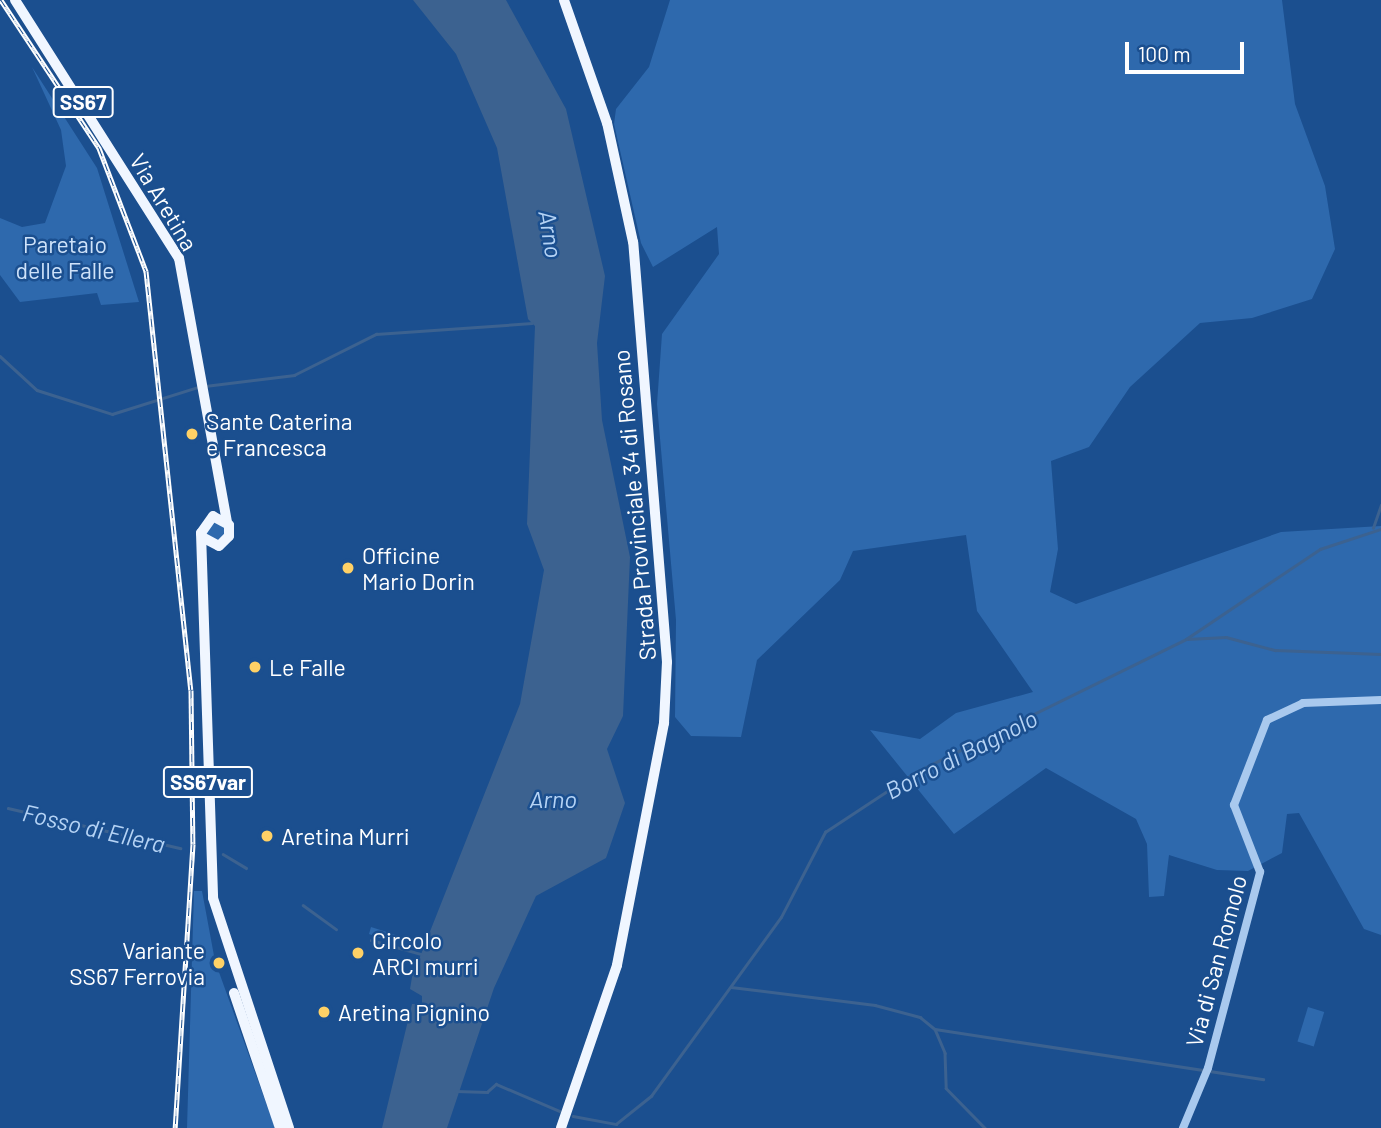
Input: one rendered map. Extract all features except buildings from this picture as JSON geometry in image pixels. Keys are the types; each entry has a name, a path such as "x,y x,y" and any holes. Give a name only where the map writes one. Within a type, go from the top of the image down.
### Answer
{"main road":[{"name":"Via Aretina","path":"15,0 179,258 200,360 227,522"},
{"name":"Strada Provinciale 34 di Rosano","path":"561,1128 617,965 664,723 667,662 633,242 607,123 565,0"},
{"path":"209,518 227,522 228,539 215,546 202,537 209,518 222,492"},
{"name":"SS67var","path":"202,537 200,576 210,869 222,941 280,1128"},
{"name":"SS67var","path":"200,576 215,546"},
{"name":"SS67var","path":"222,941 289,1128"}],"street":[{"name":"Via di San Romolo","path":"1183,1128 1208,1068 1260,872 1234,805 1267,720 1283,708 1381,701"}],"green space":[{"path":"670,0 1282,0 1295,104 1325,186 1335,249 1312,299 1252,318 1200,323 1130,387 1089,447 1051,461 1058,549 1050,592 1076,604 1281,532 1381,526 1381,935 1364,929 1299,813 1287,814 1282,853 1248,871 1217,870 1169,855 1164,896 1149,897 1147,844 1136,819 1046,768 954,834 870,730 920,739 956,713 1033,692 977,611 966,535 853,551 840,580 757,660 741,737 691,736 675,717 676,620 657,404 662,334 719,254 717,227 653,267 641,243 614,124 616,109 649,67"},
{"name":"Paretaio delle Falle","path":"32,67 97,168 139,302 101,305 97,293 20,302 0,275 0,218 22,227 45,223 66,166 61,130"},
{"path":"215,521 222,524 225,531 222,538 215,541 208,538 205,531 208,524"},
{"path":"194,891 202,891 215,961 275,1128 187,1128"},
{"path":"371,927 396,935 393,943 369,934"},
{"path":"1308,1007 1324,1012 1314,1046 1297,1041"}],"water":[{"name":"Arno","path":"413,0 506,0 566,109 605,276 597,343 602,420 630,557 623,716 607,749 625,803 606,858 536,896 494,988 447,1128 382,1128 412,1004 422,1004 422,996 410,989 412,977 520,704 544,570 527,524 535,326 528,319 497,148 456,54"}],"waterway":[{"path":"205,386 294,375 376,334 532,323"},
{"path":"0,356 37,390 112,414 198,387"},
{"path":"1373,528 1381,505"},
{"name":"Borro di Bagnolo","path":"573,1116 616,1124 651,1096 781,917 825,832 916,772 1186,639 1320,549 1381,529"},
{"path":"1187,639 1226,637 1275,650 1381,654"},
{"name":"Fosso di Ellera","path":"8,808 180,848"},
{"name":"Fosso di Ellera","path":"223,854 246,868"},
{"name":"Fosso di Ellera","path":"303,905 336,929"},
{"name":"Fosso di Ellera","path":"371,940 421,954"},
{"path":"731,987 875,1005 920,1017 935,1029 1263,1079"},
{"path":"935,1029 945,1053 946,1088 985,1128"},
{"name":"Borro di Bagnolo","path":"456,1091 487,1092 496,1084 560,1111"}],"railway":[{"path":"1,0 99,148 146,271 191,690 193,844 175,1128"}],"place":[{"name":"Sante Caterina e Francesca","path":"192,434"},
{"name":"Officine Mario Dorin","path":"348,568"},
{"name":"Le Falle","path":"255,667"},
{"name":"Aretina Murri","path":"267,836"},
{"name":"Circolo ARCI murri","path":"358,953"},
{"name":"Variante SS67 Ferrovia","path":"219,963"},
{"name":"Aretina Pignino","path":"324,1012"}]}
